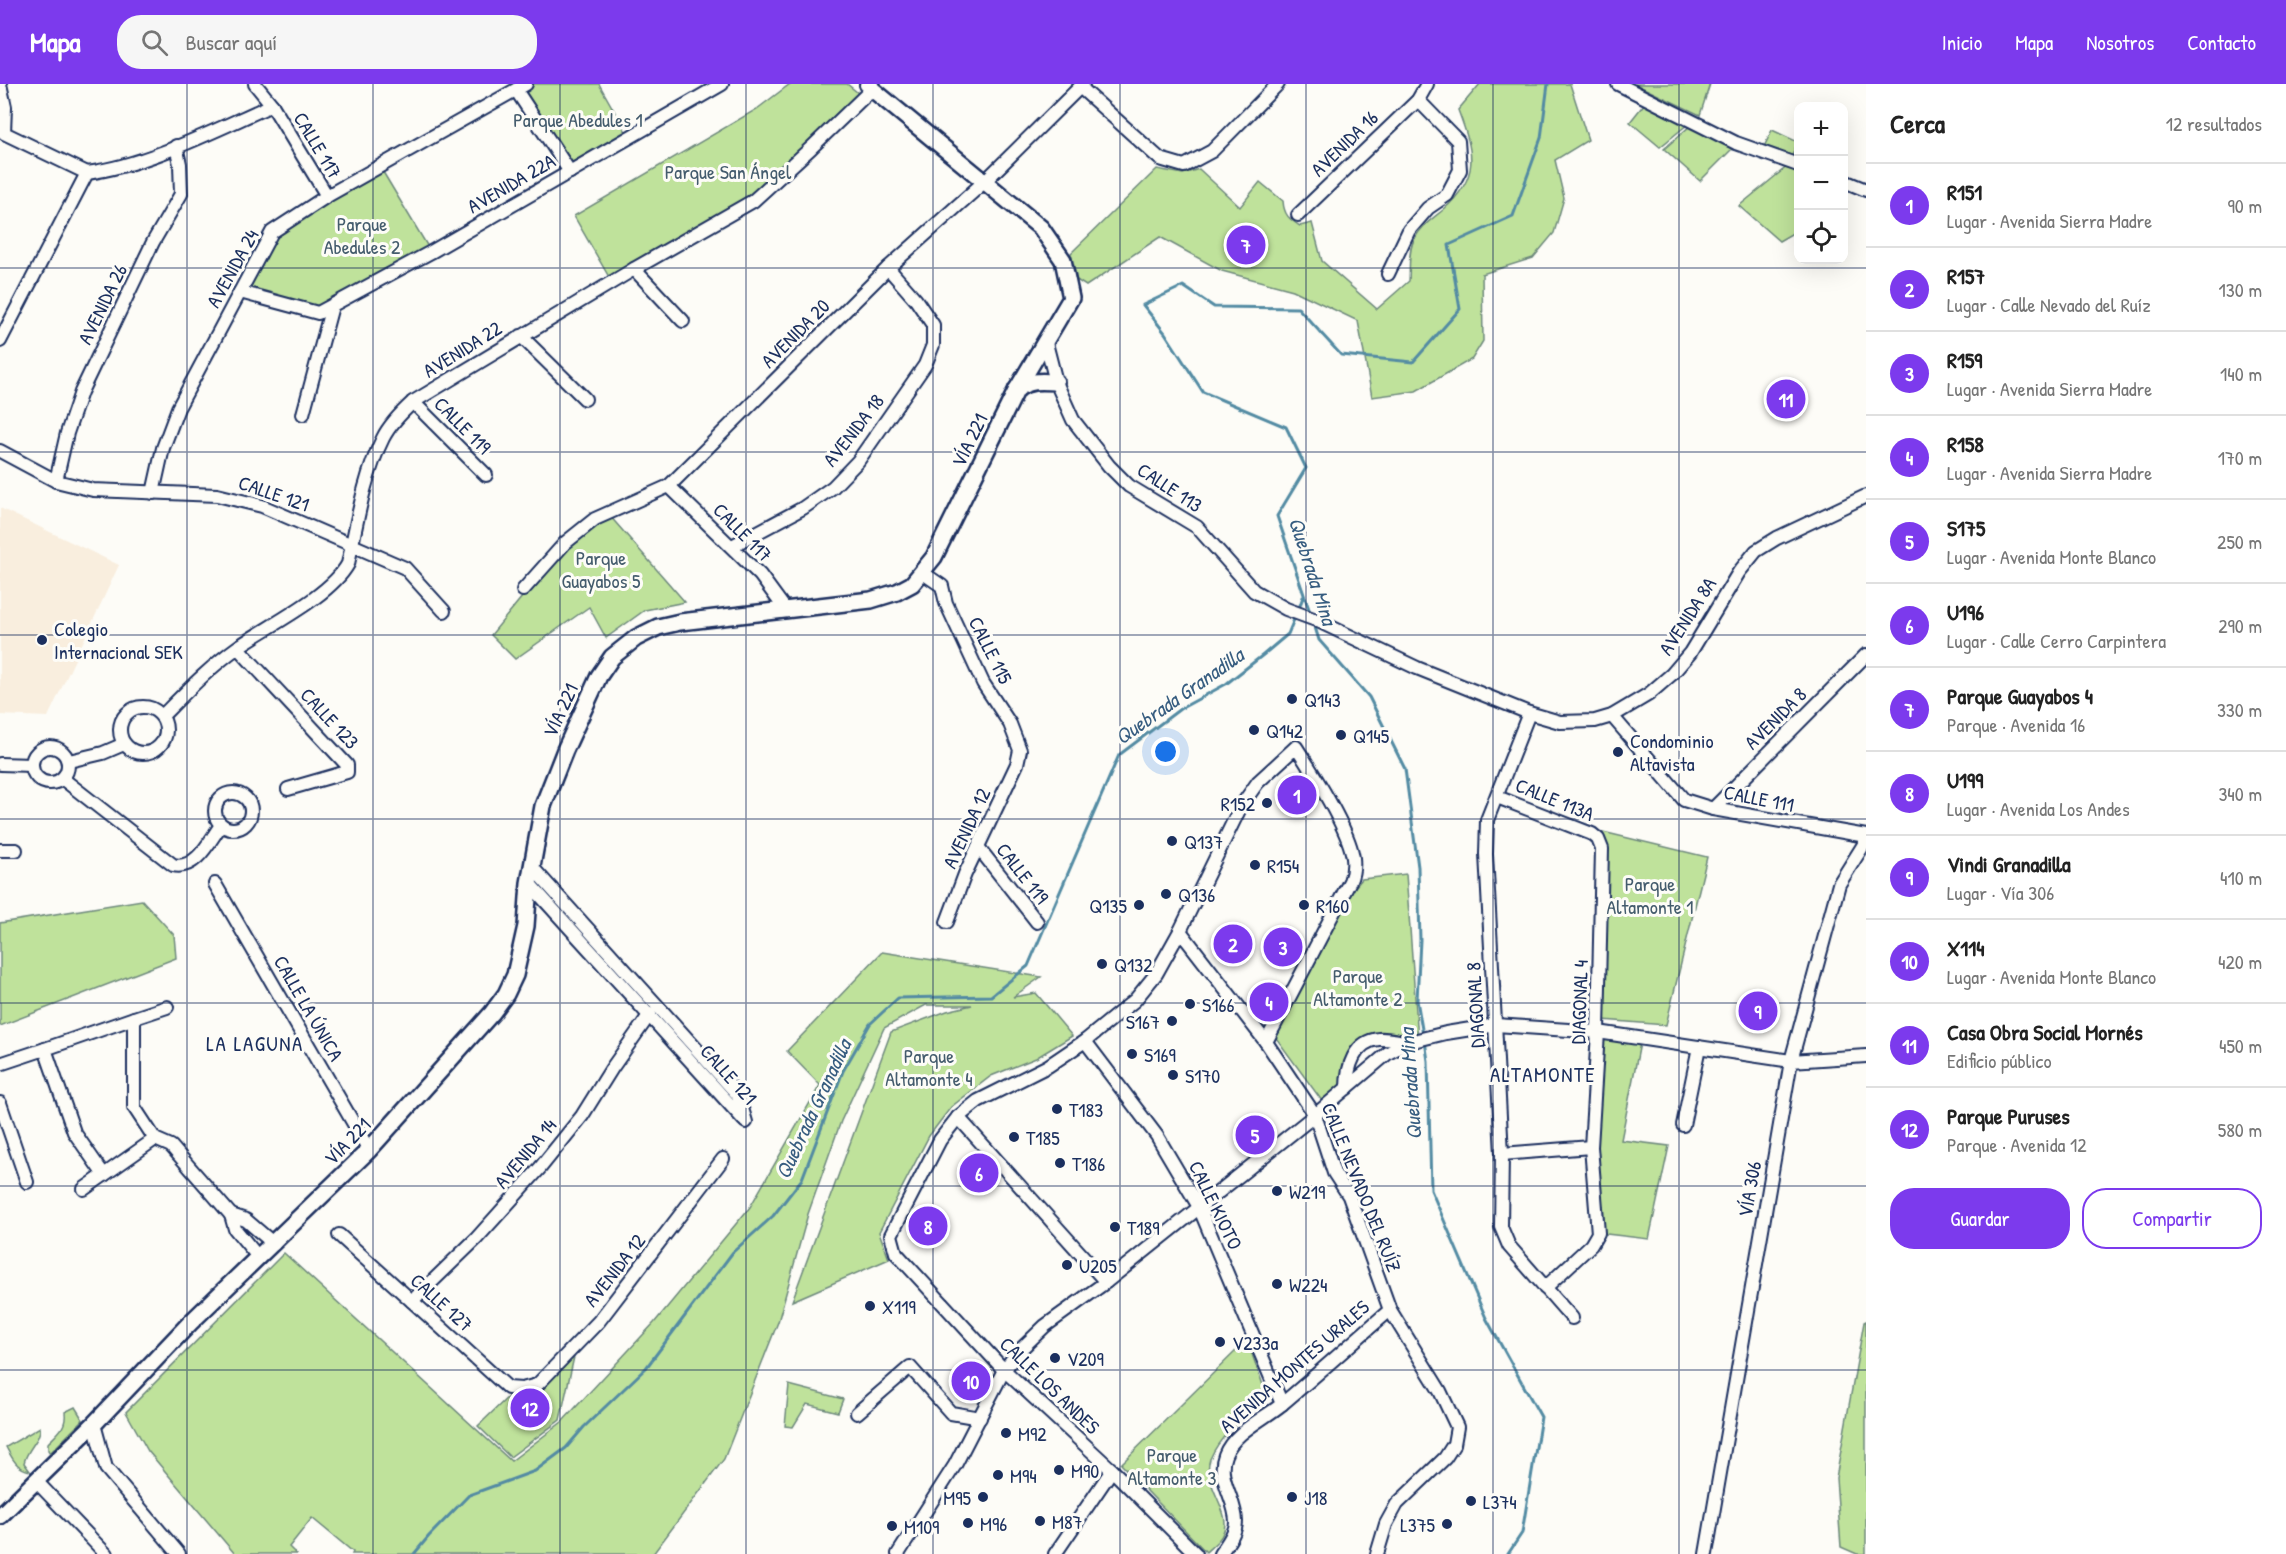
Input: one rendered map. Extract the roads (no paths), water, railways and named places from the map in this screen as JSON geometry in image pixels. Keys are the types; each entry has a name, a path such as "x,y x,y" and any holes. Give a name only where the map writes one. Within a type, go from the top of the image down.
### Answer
{"main road":[{"name":"VÍA 221","path":"0,1516 94,1424 190,1323 369,1150 476,1034 506,994 515,975 525,926 529,883 543,806 565,750 599,676 612,657 636,638 658,627 680,622 871,600 897,592 912,584 934,557 1017,389 1071,298 1063,260 1041,228 869,86"},
{"path":"1017,389 1026,383 1056,382"}],"street":[{"path":"0,84 5,107 2,137 87,173 108,170 176,146 272,105"},
{"name":"CALLE 117","path":"255,84 272,105 327,196"},
{"name":"AVENIDA 22A","path":"240,292 318,313 431,252 722,84"},
{"path":"1081,85 1160,159 1184,165 1212,151 1278,84"},
{"name":"AVENIDA 16","path":"1298,215 1418,100 1428,84"},
{"path":"1618,84 1736,143 1794,164"},
{"name":"AVENIDA 20","path":"523,590 565,543 595,519 669,486 888,268 984,182 1081,85"},
{"name":"AVENIDA 22","path":"162,716 207,672 238,648 334,583 348,564 367,480 383,438 395,419 412,402 634,269 753,201 811,148 869,86"},
{"path":"521,87 570,172"},
{"name":"AVENIDA 24","path":"153,493 163,448 178,408 272,232 327,196 521,87"},
{"path":"1388,274 1409,230 1428,208 1447,195 1460,170 1458,141 1418,100"},
{"name":"AVENIDA 26","path":"56,481 67,433 81,392 153,242 181,194 180,164 176,146"},
{"path":"0,341 87,173"},
{"path":"1848,182 1865,188"},
{"name":"AVENIDA 18","path":"732,546 803,508 833,487 858,461 925,365 933,345 933,325 916,300 888,268"},
{"path":"634,269 683,321"},
{"path":"303,414 332,306"},
{"path":"521,336 585,399"},
{"name":"CALLE 113","path":"1046,343 1056,382 1073,420 1115,473 1129,486 1197,527 1254,591 1286,609 1316,620 1417,668 1530,713"},
{"name":"CALLE 119","path":"412,402 486,475"},
{"name":"CALLE 121","path":"0,451 56,481 93,490 218,495 262,506 405,568 444,611"},
{"name":"CALLE 117","path":"669,486 760,575 785,609"},
{"name":"AVENIDA 8A","path":"1530,713 1560,722 1595,721 1612,716 1649,694 1672,674 1690,653 1739,572 1756,551 1866,496"},
{"name":"CALLE 115","path":"923,573 942,586 946,603 983,683 1010,724 1020,750"},
{"name":"CALLE 123","path":"238,648 347,765 347,772 288,789"},
{"name":"AVENIDA 8","path":"1713,809 1866,655"},
{"path":"146,706 162,716 166,724 166,733 163,742 157,748 149,753 140,753 124,744 120,736 120,727 129,711 146,706"},
{"name":"DIAGONAL 8","path":"1530,713 1487,820 1486,854 1502,1154 1501,1227 1509,1246 1572,1318"},
{"name":"CALLE 111","path":"1612,716 1684,800 1713,809 1866,836"},
{"path":"69,762 103,753 124,744"},
{"path":"46,747 63,751 69,762 69,768 63,778 50,784 43,782 33,772 32,765 36,754 46,747"},
{"path":"1106,1282 958,1117 978,1101 1048,1066 1085,1041 1135,1000 1156,974 1180,931 1241,806 1258,782 1296,747 1315,776 1350,844 1353,870 1350,881 1266,1042"},
{"name":"AVENIDA 12","path":"947,922 978,847 1017,764 1020,750"},
{"path":"0,764 32,765"},
{"path":"63,778 173,865 179,867 189,864 198,856 221,825"},
{"name":"CALLE 113A","path":"1497,797 1592,834 1598,839"},
{"name":"DIAGONAL 4","path":"1545,1288 1591,1245 1598,1233 1591,1147 1598,1032 1602,849 1598,839"},
{"name":"VÍA 306","path":"1706,1554 1791,1061 1839,884 1866,841"},
{"name":"CALLE 119","path":"978,847 1037,922"},
{"path":"0,850 16,850"},
{"name":"CALLE 121","path":"529,883 746,1122 738,1095 532,867"},
{"name":"CALLE LA ÚNICA","path":"215,884 369,1150"},
{"name":"CALLE NEVADO DEL RUÍZ","path":"1180,931 1266,1042 1315,1115 1334,1173 1349,1197 1390,1310 1450,1409 1457,1427 1454,1444 1445,1458 1397,1504 1386,1524 1377,1554"},
{"path":"0,1064 167,1007"},
{"name":"AVENIDA 14","path":"412,1301 476,1239 540,1167 582,1116 650,1014"},
{"path":"134,1018 134,1107 155,1138 171,1146 231,1215 236,1229 259,1258"},
{"path":"1351,1084 1348,1069 1352,1059 1360,1048 1377,1039 1411,1041 1496,1025 1598,1032 1791,1061 1866,1056"},
{"name":"CALLE KIOTO","path":"1085,1041 1157,1136 1199,1207 1282,1404"},
{"path":"898,1554 954,1465 1004,1370 1018,1352 1045,1326 1106,1282 1351,1084 1376,1070 1411,1041"},
{"path":"1683,1125 1699,1047"},
{"path":"45,1049 74,1132 104,1175"},
{"path":"0,1103 27,1182"},
{"name":"CALLE LOS ANDES","path":"958,1117 940,1140 891,1235 896,1253 1004,1370 1112,1470 1196,1554"},
{"path":"84,1190 155,1138"},
{"path":"1502,1154 1591,1147"},
{"name":"AVENIDA 12","path":"522,1389 537,1385 599,1321 723,1159"},
{"path":"231,1215 246,1220 274,1244"},
{"name":"CALLE 127","path":"339,1235 508,1388 522,1389"},
{"name":"AVENIDA MONTES URALES","path":"1220,1554 1237,1524 1234,1507 1222,1473 1223,1458 1230,1444 1282,1404 1390,1310"},
{"path":"857,1413 910,1367 951,1413 980,1419"},
{"path":"94,1424 106,1468 178,1554"},
{"path":"1055,1554 1112,1470"},
{"path":"36,1481 106,1554"}],"waterway":[{"name":"Quebrada Mina","path":"1311,615 1277,516 1306,468 1286,427 1203,392 1165,333 1143,305 1183,286 1214,307 1298,308 1341,355 1413,362 1460,309 1449,245 1513,216 1541,138 1548,84"},
{"name":"Quebrada Granadilla","path":"1298,611 1303,597"},
{"name":"Quebrada Granadilla","path":"414,1554 469,1495 535,1471 566,1448 584,1427 646,1368 733,1252 773,1216 802,1179 843,1071 870,1024 898,998 991,996 1028,966 1119,755 1180,709 1226,684 1263,655 1288,634 1295,617"},
{"name":"Quebrada Mina","path":"1314,624 1319,640 1369,697 1405,769 1418,867 1420,940 1417,1000 1423,1035"},
{"name":"Quebrada Mina","path":"1425,1041 1428,1061 1431,1190 1486,1318 1541,1417 1522,1533 1508,1554"}],"place":[{"name":"Parque Guayabos 4","path":"1246,245"},
{"name":"Casa Obra Social Mornés","path":"1786,399"},
{"name":"Colegio Internacional SEK","path":"42,640"},
{"name":"Q143","path":"1292,699"},
{"name":"Q142","path":"1254,730"},
{"name":"Q145","path":"1341,735"},
{"name":"Condominio Altavista","path":"1618,752"},
{"name":"R151","path":"1297,795"},
{"name":"R152","path":"1267,803"},
{"name":"Q137","path":"1172,841"},
{"name":"R154","path":"1255,865"},
{"name":"Q136","path":"1166,894"},
{"name":"Q135","path":"1139,905"},
{"name":"R160","path":"1304,905"},
{"name":"R157","path":"1233,944"},
{"name":"R159","path":"1283,947"},
{"name":"Q132","path":"1102,964"},
{"name":"R158","path":"1269,1002"},
{"name":"S166","path":"1190,1004"},
{"name":"Vindi Granadilla","path":"1758,1011"},
{"name":"S167","path":"1172,1021"},
{"name":"S169","path":"1132,1054"},
{"name":"S170","path":"1173,1075"},
{"name":"T183","path":"1057,1109"},
{"name":"S175","path":"1255,1135"},
{"name":"T185","path":"1014,1137"},
{"name":"T186","path":"1060,1163"},
{"name":"U196","path":"979,1173"},
{"name":"W219","path":"1277,1191"},
{"name":"U199","path":"928,1226"},
{"name":"T189","path":"1115,1227"},
{"name":"U205","path":"1067,1265"},
{"name":"W224","path":"1277,1284"},
{"name":"X119","path":"870,1306"},
{"name":"V233a","path":"1220,1342"},
{"name":"V209","path":"1055,1358"},
{"name":"X114","path":"971,1381"},
{"name":"Parque Puruses","path":"530,1408"},
{"name":"M92","path":"1006,1433"},
{"name":"M90","path":"1059,1470"},
{"name":"M94","path":"998,1475"},
{"name":"M95","path":"983,1497"},
{"name":"J18","path":"1292,1497"},
{"name":"L374","path":"1471,1501"},
{"name":"M87","path":"1040,1521"},
{"name":"M96","path":"968,1523"},
{"name":"L375","path":"1447,1524"},
{"name":"M109","path":"892,1526"}],"district":[{"name":"LA LAGUNA","path":"255,1043"},
{"name":"ALTAMONTE","path":"1543,1074"}],"park label":[{"name":"Parque Abedules 1","path":"578,119"},
{"name":"Parque San Ángel","path":"728,171"},
{"name":"Parque Abedules 2","path":"362,234"},
{"name":"Parque Guayabos 5","path":"601,568"},
{"name":"Parque Altamonte 1","path":"1650,894"},
{"name":"Parque Altamonte 2","path":"1358,986"},
{"name":"Parque Altamonte 4","path":"929,1066"},
{"name":"Parque Altamonte 3","path":"1172,1466"}]}
